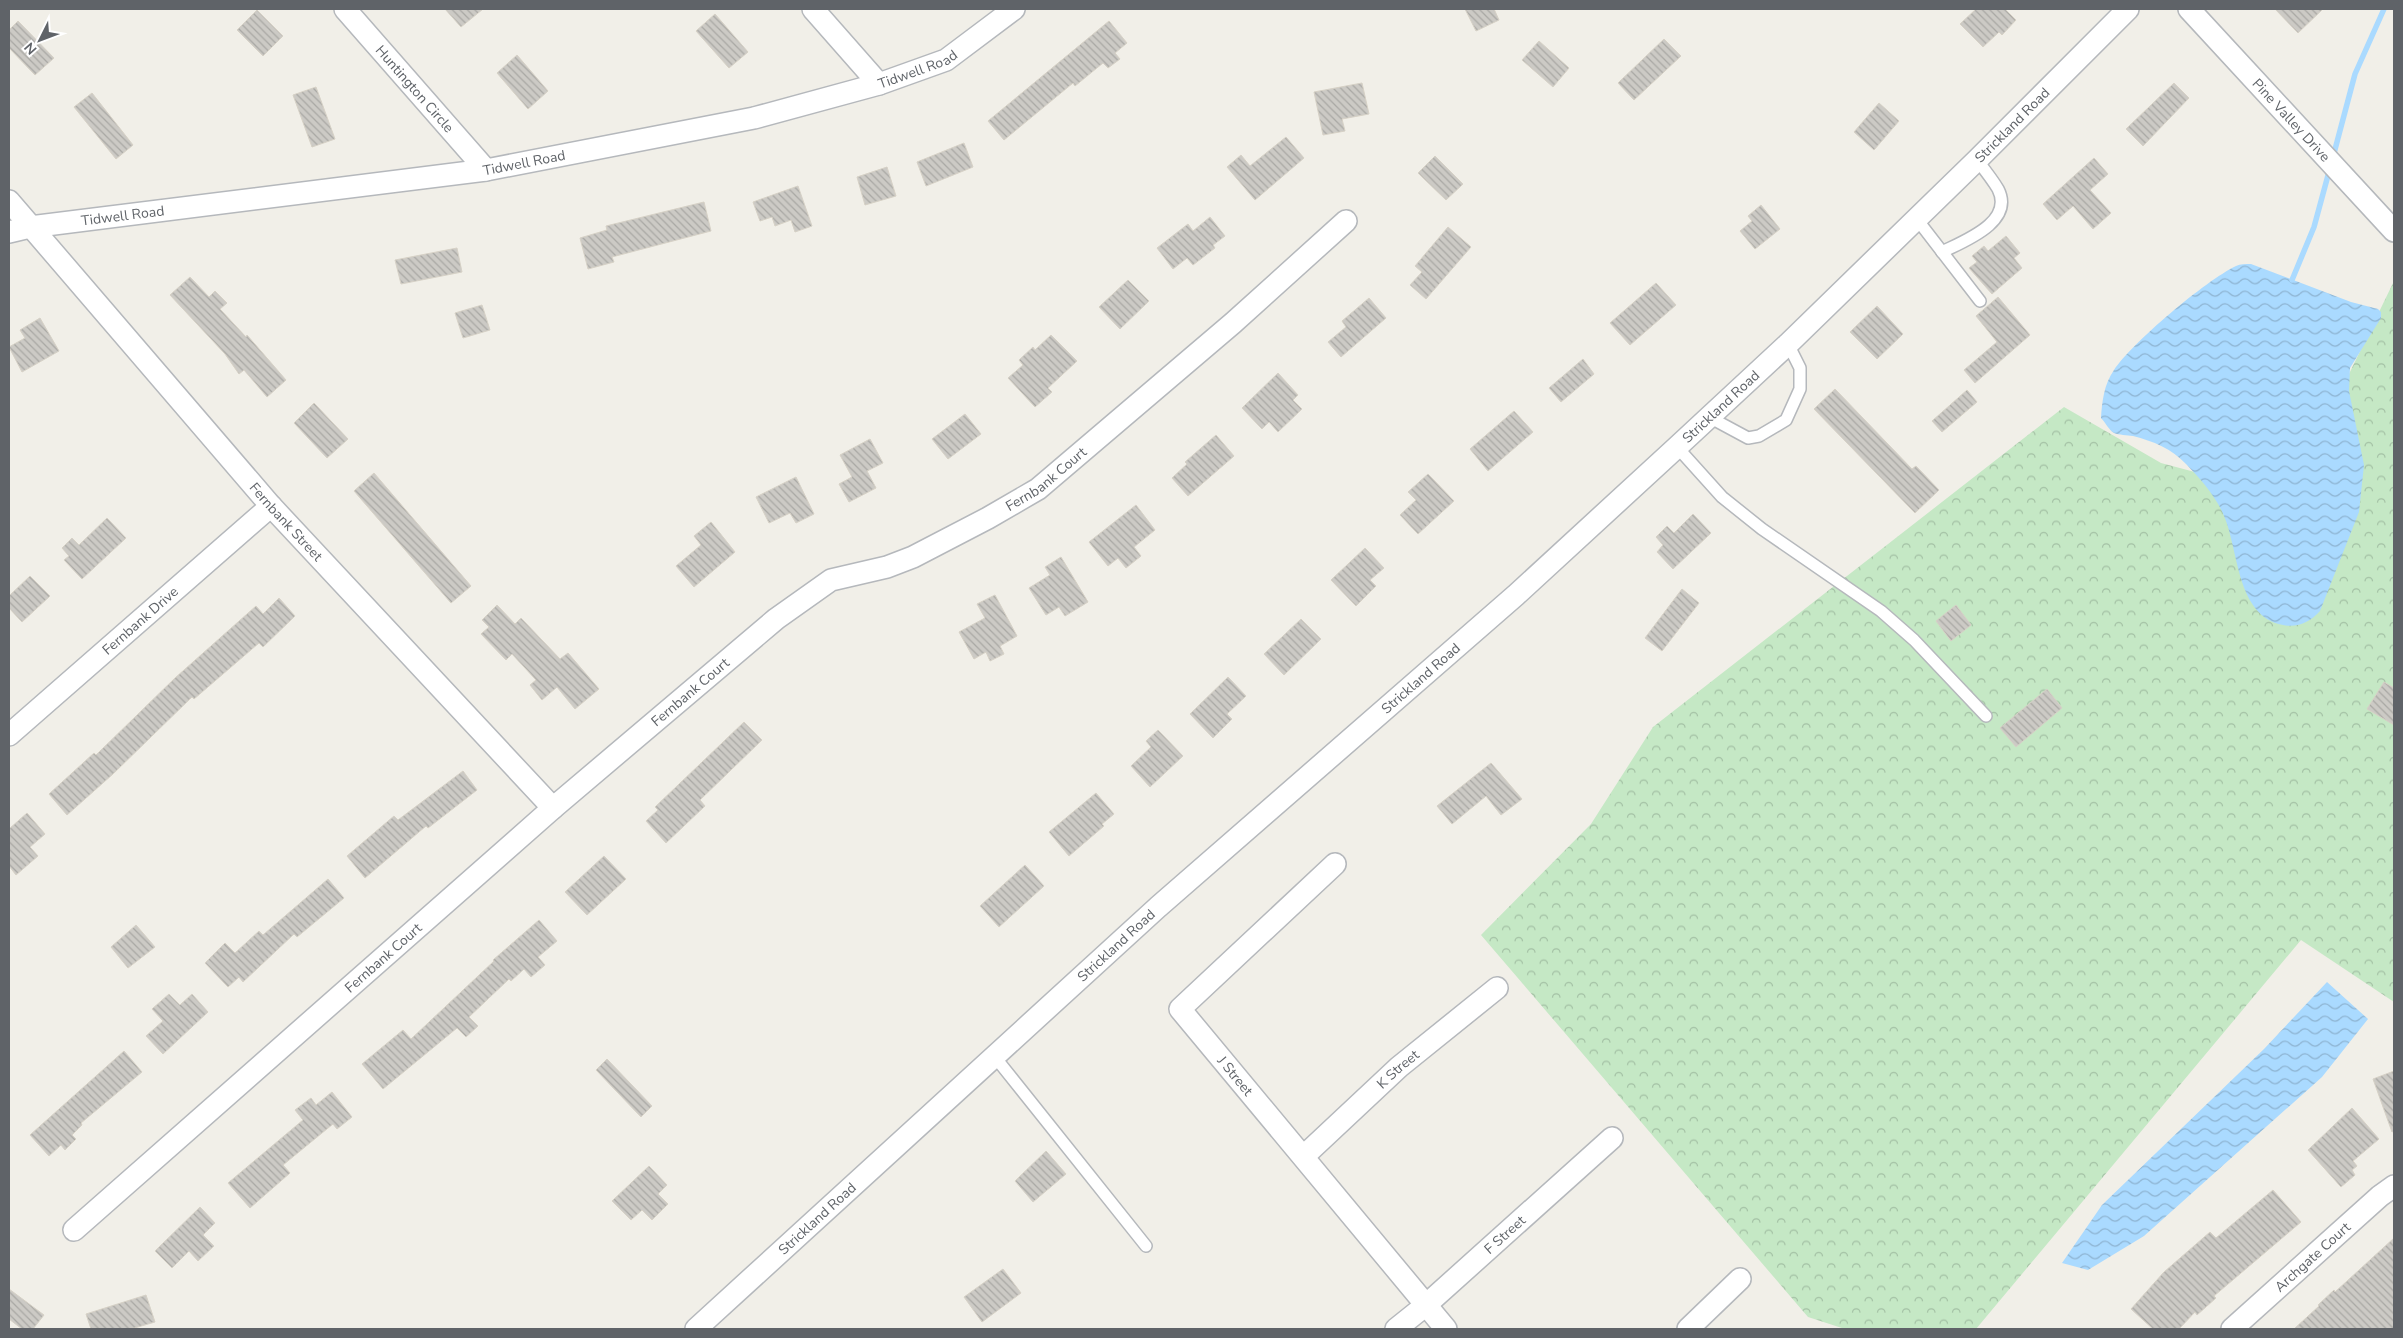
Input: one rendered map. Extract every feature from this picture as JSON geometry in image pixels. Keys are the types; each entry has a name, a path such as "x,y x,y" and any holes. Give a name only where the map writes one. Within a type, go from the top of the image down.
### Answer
{"street":[{"name":"Huntington Circle","path":"345,9 486,170"},
{"path":"813,9 879,84"},
{"name":"Tidwell Road","path":"9,232 30,227 486,170 754,118 879,84 946,60 1014,9"},
{"name":"Strickland Road","path":"696,1329 1228,844 1516,595 1677,447 1788,344 1977,160 2128,9"},
{"name":"Pine Valley Drive","path":"2190,9 2394,231"},
{"name":"Fernbank Street","path":"9,201 271,506 554,808"},
{"name":"Fernbank Court","path":"74,1230 554,808 776,619 831,580 887,567 913,557 988,518 1038,489 1233,323 1346,220"},
{"name":"Fernbank Drive","path":"9,735 271,506"},
{"name":"J Street","path":"1335,864 1180,1009 1446,1329"},
{"name":"K Street","path":"1304,1156 1399,1067 1497,988"},
{"name":"F Street","path":"1396,1329 1426,1305 1612,1138"},
{"name":"Archgate Court","path":"2232,1329 2380,1196 2394,1186"},
{"path":"1688,1329 1740,1279"}],"lane":[{"path":"1942,252 1978,232 1993,221 2000,211 2002,201 1998,190 1977,160"},
{"path":"1916,218 1980,301"},
{"path":"1709,417 1748,438 1759,436 1786,420 1800,389 1800,368 1788,344"},
{"path":"1677,447 1728,503 1762,529 1881,611 1914,640 1986,716"},
{"path":"995,1057 1146,1246"}],"green space":[{"path":"2394,281 2394,1002 2301,940 1976,1329 1845,1329 1808,1317 1481,935 1591,824 1653,727 2064,407 2161,463 2255,488 2334,405"}],"water":[{"path":"2251,264 2351,302 2378,309 2381,312 2381,318 2350,368 2349,391 2364,465 2359,512 2320,611 2308,621 2294,626 2283,625 2268,619 2256,609 2248,596 2242,580 2224,516 2208,488 2175,454 2155,443 2133,436 2114,433 2101,418 2104,393 2108,381 2123,358 2170,313 2189,298 2236,266"},
{"path":"2327,982 2368,1019 2322,1077 2144,1236 2088,1270 2062,1263 2102,1205 2264,1049"}],"building":[{"path":"445,9 483,9 461,27"},
{"path":"1465,9 1494,9 1499,20 1476,31"},
{"path":"1976,9 2005,9 2016,20 2002,35 1999,32 1983,47 1960,24"},
{"path":"2275,9 2323,9 2298,33"},
{"path":"257,10 283,36 263,56 237,30"},
{"path":"715,14 748,52 729,68 696,31"},
{"path":"18,21 54,58 35,75 9,48 9,30"},
{"path":"1109,21 1127,43 1115,53 1120,59 1108,68 1103,63 1075,86 1073,83 1004,140 988,121"},
{"path":"1664,39 1681,56 1634,100 1618,83"},
{"path":"1539,41 1569,68 1553,87 1522,60"},
{"path":"517,55 548,91 528,109 497,73"},
{"path":"1362,83 1369,114 1342,119 1345,131 1323,135 1314,92"},
{"path":"2174,83 2189,98 2143,146 2126,129"},
{"path":"316,87 335,139 312,147 293,95"},
{"path":"92,93 133,145 116,159 74,107"},
{"path":"1879,103 1899,121 1874,150 1854,132"},
{"path":"1286,137 1304,158 1255,200 1227,167 1241,155 1250,166"},
{"path":"964,143 973,167 926,186 917,162"},
{"path":"1435,156 1463,184 1446,200 1418,173"},
{"path":"2094,158 2108,174 2090,190 2111,213 2093,229 2073,206 2057,220 2043,204"},
{"path":"887,167 896,196 865,205 857,177"},
{"path":"798,186 812,226 795,232 791,220 775,226 772,217 760,221 753,202"},
{"path":"704,202 711,231 612,257 614,262 588,269 580,238 607,230 606,226"},
{"path":"1761,205 1780,229 1755,249 1740,231 1752,221 1748,216"},
{"path":"1210,217 1225,236 1213,245 1215,248 1193,265 1187,258 1173,269 1157,248 1188,224 1193,231"},
{"path":"1448,227 1471,247 1426,299 1410,285 1422,272 1415,266"},
{"path":"2006,236 2020,253 2014,258 2022,268 1992,294 1969,268 1977,262 1972,256 1984,246 1988,251"},
{"path":"457,248 462,272 401,284 395,260"},
{"path":"190,277 209,297 215,291 227,303 220,309 246,337 247,335 286,380 267,397 244,370 239,374 225,354 170,295"},
{"path":"1128,280 1149,301 1120,329 1099,307"},
{"path":"1656,283 1676,305 1630,345 1610,323"},
{"path":"1998,297 2030,335 1975,383 1964,370 1997,342 1976,316"},
{"path":"1369,298 1386,318 1341,357 1328,342 1346,327 1342,321"},
{"path":"482,305 490,330 463,338 455,313"},
{"path":"1877,306 1903,334 1877,359 1850,332"},
{"path":"40,318 59,351 22,372 9,347 25,338 20,330"},
{"path":"1051,335 1077,361 1048,388 1052,392 1035,407 1008,378 1023,365 1019,360 1033,347 1035,350"},
{"path":"1583,359 1594,374 1561,402 1549,388"},
{"path":"1278,373 1298,395 1293,400 1302,409 1278,432 1269,422 1262,429 1242,408"},
{"path":"1835,389 1912,469 1916,466 1939,490 1915,513 1814,409"},
{"path":"1967,390 1977,402 1942,432 1932,421"},
{"path":"314,403 348,439 327,458 294,423"},
{"path":"1514,411 1533,432 1488,471 1470,449"},
{"path":"965,414 981,434 948,459 932,439"},
{"path":"1216,435 1234,456 1188,496 1172,478 1187,464 1185,462"},
{"path":"870,439 883,463 867,471 876,488 849,502 839,484 852,477 840,455"},
{"path":"374,473 471,586 451,603 354,491"},
{"path":"1428,474 1454,501 1418,534 1400,515 1416,500 1408,492"},
{"path":"796,477 814,514 796,523 790,513 769,523 756,497"},
{"path":"1136,505 1155,530 1134,547 1141,556 1126,568 1118,558 1108,566 1089,542"},
{"path":"1693,514 1711,533 1673,569 1657,552 1663,545 1656,537 1667,526 1674,533"},
{"path":"107,518 126,538 82,579 64,560 69,556 62,548 72,538 79,545"},
{"path":"711,522 735,552 694,587 676,566 701,545 694,536"},
{"path":"1365,548 1384,568 1370,580 1376,586 1356,606 1331,580"},
{"path":"1061,557 1088,602 1065,616 1059,607 1046,615 1029,588 1050,575 1045,567"},
{"path":"30,576 50,596 22,622 9,608 9,596"},
{"path":"1682,589 1699,603 1662,651 1645,638"},
{"path":"995,595 1017,636 1000,646 1004,654 990,661 986,652 974,659 959,632 985,618 977,604"},
{"path":"279,598 295,616 263,647 259,643 194,699 192,697 113,774 67,815 49,794 94,753 96,755 175,678 256,606 263,614"},
{"path":"497,605 515,624 521,618 560,659 568,653 599,689 575,709 557,687 542,700 530,685 536,680 512,654 506,660 481,634 489,627 482,620"},
{"path":"1956,605 1971,625 1951,641 1936,621"},
{"path":"1301,619 1321,639 1284,675 1264,654"},
{"path":"1228,677 1246,696 1227,714 1232,719 1213,738 1190,714"},
{"path":"2384,682 2394,688 2394,725 2367,709"},
{"path":"2047,689 2062,708 2016,747 2000,728"},
{"path":"744,722 762,740 700,800 705,806 666,843 646,821 658,810 655,807"},
{"path":"1158,730 1183,756 1150,787 1131,766 1151,747 1146,741"},
{"path":"1491,763 1522,799 1501,815 1486,796 1452,824 1437,806"},
{"path":"463,771 477,790 428,828 426,826 365,878 347,856 394,816 398,820"},
{"path":"1096,793 1114,814 1102,824 1104,826 1069,856 1049,832"},
{"path":"27,813 45,834 30,847 38,856 16,875 9,866 9,829"},
{"path":"604,856 626,879 587,915 565,892"},
{"path":"1025,865 1044,886 999,927 980,906"},
{"path":"328,879 344,898 297,937 294,934 243,982 239,977 228,987 205,963 225,943 235,953 259,931 263,935"},
{"path":"539,920 557,941 538,957 545,965 531,977 524,969 511,981 509,979 469,1017 478,1026 466,1037 457,1028 383,1089 362,1064 403,1030 411,1039 493,960"},
{"path":"136,925 155,947 128,968 111,947"},
{"path":"169,994 180,1005 192,994 208,1012 163,1054 146,1036 163,1021 152,1009"},
{"path":"124,1051 142,1072 81,1123 82,1125 72,1135 76,1139 65,1150 61,1145 49,1156 30,1135"},
{"path":"607,1059 652,1106 641,1117 596,1070"},
{"path":"2394,1071 2394,1131 2392,1132 2373,1079"},
{"path":"332,1092 352,1117 337,1129 333,1124 283,1165 290,1173 250,1208 228,1183 303,1120 295,1110 311,1098 316,1105"},
{"path":"2352,1108 2379,1139 2353,1161 2357,1166 2352,1170 2355,1175 2341,1187 2308,1150"},
{"path":"1046,1151 1066,1174 1033,1202 1015,1181"},
{"path":"649,1166 667,1185 658,1194 668,1204 652,1220 642,1210 631,1220 612,1201"},
{"path":"2273,1190 2301,1222 2214,1296 2216,1298 2197,1315 2195,1312 2179,1329 2153,1329 2131,1309 2164,1272 2210,1232 2216,1238"},
{"path":"200,1207 215,1223 203,1235 214,1246 198,1261 189,1251 172,1268 155,1251"},
{"path":"2394,1238 2394,1329 2294,1329 2334,1290 2335,1292"},
{"path":"1003,1269 1021,1293 982,1322 964,1297"},
{"path":"9,1289 44,1315 33,1329 22,1329 9,1319"},
{"path":"146,1295 155,1322 131,1329 91,1329 86,1314"}],"waterway":[{"path":"2333,157 2355,74 2384,9"},
{"path":"2292,280 2314,227 2330,168"}]}
